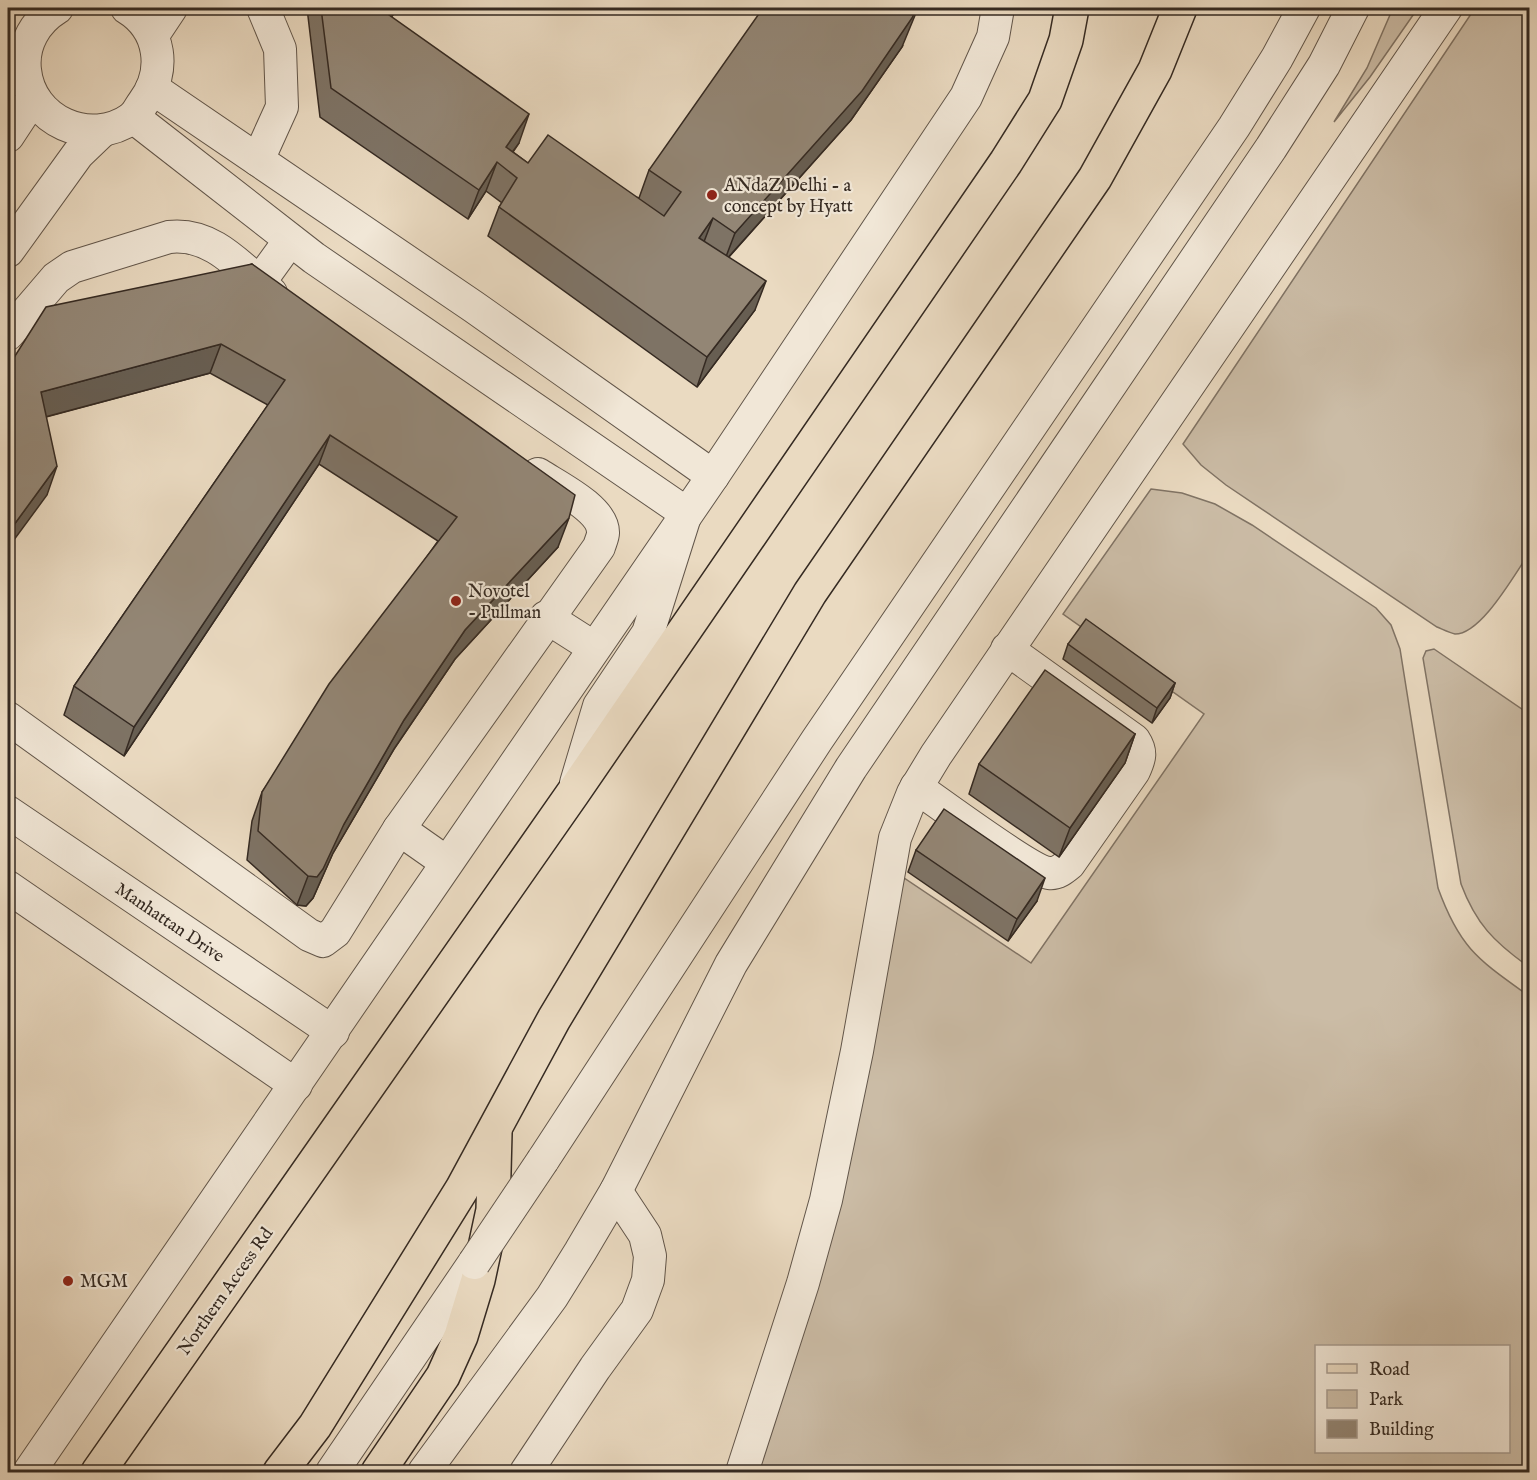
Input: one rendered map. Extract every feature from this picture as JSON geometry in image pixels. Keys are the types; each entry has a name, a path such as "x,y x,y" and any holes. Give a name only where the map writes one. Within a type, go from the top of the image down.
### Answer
{"main road":[{"path":"1045,100 1066,40 1072,8"},
{"path":"1045,100 1092,8"},
{"path":"280,1473 315,1426 462,1189 554,1019 810,593 1095,178 1155,70 1180,8"},
{"name":"Northern Access Rd","path":"98,1473 573,793 1006,162 1045,100"},
{"path":"378,1473 443,1376 461,1336 478,1280 493,1210 495,1128"}],"street":[{"path":"57,8 45,15 32,33 24,56 25,72 33,98 51,118 75,130 102,131"},
{"path":"8,251 78,154 102,131 133,117 158,76 159,55 153,35 138,15 127,8"},
{"path":"153,35 171,8"},
{"path":"258,160 282,107 280,49 263,8"},
{"path":"29,1473 333,1032 593,647 713,476 966,97 993,37 998,8"},
{"path":"332,1473 543,1160 817,740 1234,128 1305,8"},
{"path":"423,1473 552,1297 616,1191 731,964 802,846 894,702 1271,148 1324,65 1353,8"},
{"path":"742,1473 803,1283 826,1200 857,1051 890,857 901,819 916,787 1007,649 1446,8"},
{"path":"152,87 474,307 713,476"},
{"path":"8,136 33,98"},
{"path":"133,117 290,240 686,513"},
{"path":"8,334 56,278 72,267 169,237 183,235 209,242 290,308"},
{"path":"259,283 290,240"},
{"path":"8,718 316,940 323,941 335,932 399,829 546,617 599,547 603,533 600,521 591,508 511,456"},
{"path":"573,793 599,706 648,633 686,513"},
{"path":"546,617 593,647"},
{"path":"916,787 1027,863 1048,873 1059,872 1069,864 1134,771 1140,759 1140,749 1134,740 1007,649"},
{"name":"Manhattan Drive","path":"8,812 333,1032"},
{"path":"399,829 446,862"},
{"path":"8,887 296,1085"},
{"path":"526,1473 595,1368 637,1310 648,1280 650,1256 645,1235 616,1191"}],"green space":[{"path":"1393,8 1418,8 1370,77 1334,122 1367,68"},
{"path":"1475,8 1529,8 1530,552 1487,614 1465,631 1455,634 1437,627 1226,485 1201,465 1183,444"},
{"path":"1151,489 1182,493 1215,504 1252,525 1376,608 1391,625 1400,649 1438,888 1454,926 1473,951 1497,973 1529,996 1529,1472 758,1472 904,878 1031,963 1204,714 1063,614"},
{"path":"1434,649 1529,714 1529,967 1488,931 1473,910 1461,884 1423,658 1426,651"}],"building":[{"name":"ANdaZ Delhi - a concept by Hyatt","path":"321,8 388,8 385,12 529,114 506,147 528,163 548,135 664,216 681,192 649,170 763,8 917,8 862,91 735,233 713,218 699,238 766,281 707,357 499,207 517,178 497,162 479,190 331,88"},
{"name":"Novotel - Pullman","path":"252,264 575,495 569,518 465,630 404,720 344,824 317,877 308,876 258,831 262,792 329,684 457,517 330,435 134,727 74,686 285,380 221,344 41,392 57,466 8,533 8,367 46,307"},
{"path":"1086,619 1175,683 1157,708 1068,644"},
{"path":"1045,670 1135,734 1070,828 979,764"},
{"path":"944,809 1045,878 1017,919 916,850"}],"place":[{"name":"ANdaZ Delhi - a concept by Hyatt","path":"712,195"},
{"name":"Novotel - Pullman","path":"456,601"},
{"name":"MGM","path":"68,1281"}]}
